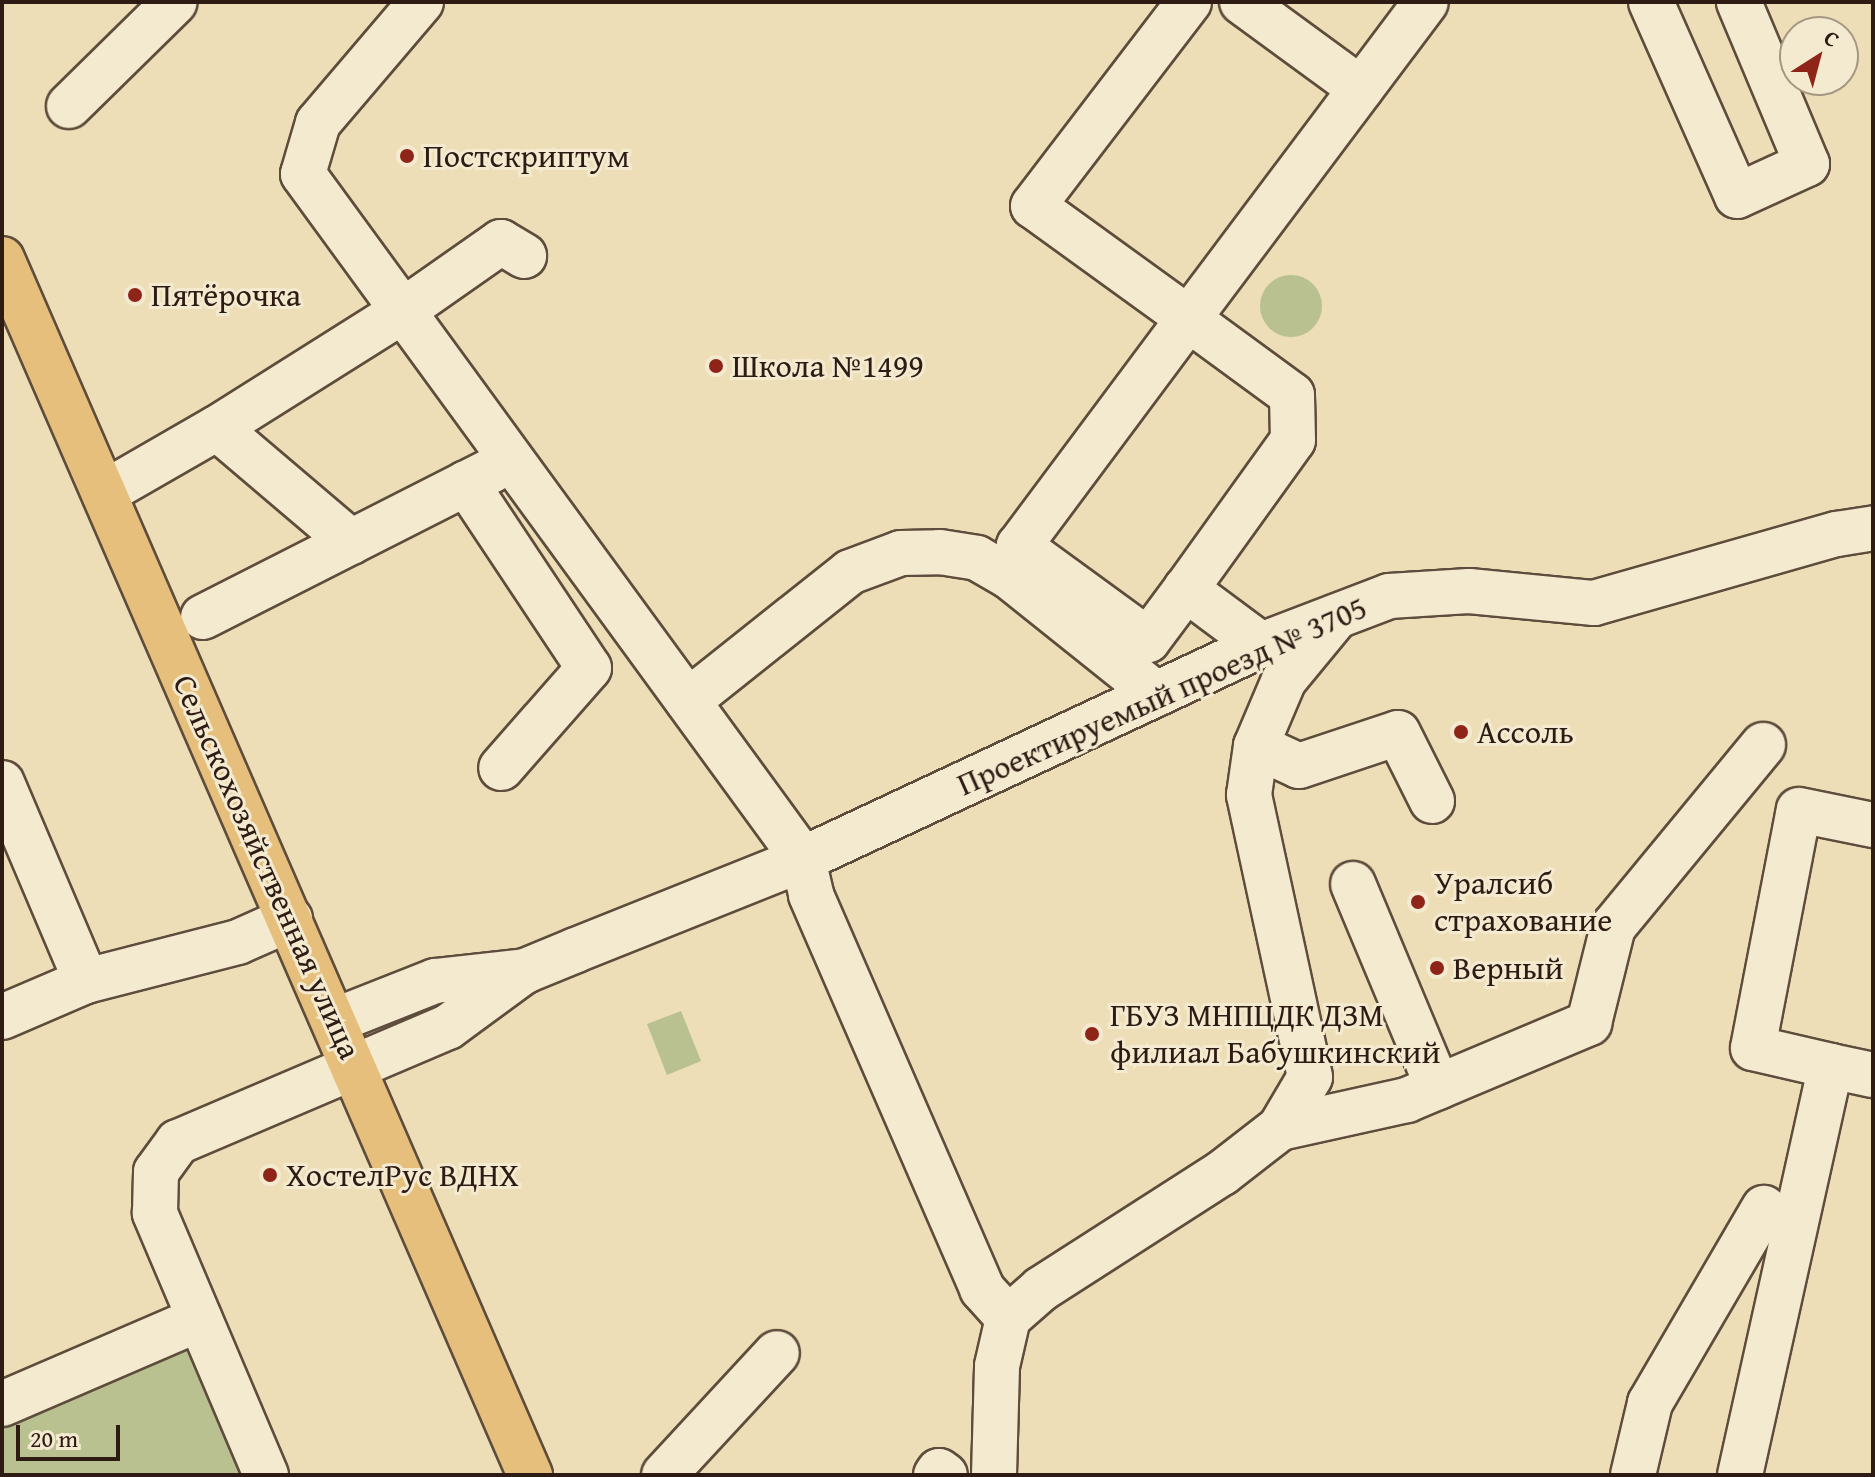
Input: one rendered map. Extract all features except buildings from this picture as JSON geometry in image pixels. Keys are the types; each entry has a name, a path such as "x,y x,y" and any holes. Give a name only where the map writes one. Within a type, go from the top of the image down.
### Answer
{"main road":[{"name":"Сельскохозяйственная улица","path":"2,259 530,1475"}],"street":[{"path":"69,106 175,2"},
{"path":"421,2 318,123 303,174 803,859 811,895 982,1289 1008,1318"},
{"path":"1189,2 1033,206 1188,319 1292,395 1293,440 1148,640 1019,546 1188,319 1426,2"},
{"path":"1242,2 1361,89"},
{"path":"1651,2 1737,196 1807,164 1739,2"},
{"path":"104,493 217,428 401,312 501,242 524,256"},
{"path":"217,428 351,542"},
{"path":"203,617 513,460"},
{"path":"466,483 589,668 501,768"},
{"name":"Проектируемый проезд № 3705","path":"266,1475 155,1213 156,1172 178,1142 448,1027 525,971 803,859 1261,645 1389,596 1469,591 1594,603 1837,534 1873,528"},
{"path":"688,701 850,572 901,553 940,552 977,558 1010,577 1156,694"},
{"path":"1186,589 1261,645"},
{"path":"994,1475 997,1366 1008,1318 1041,1289 1222,1173 1280,1128 1310,1077 1249,795 1256,746 1284,680 1338,615"},
{"path":"1256,746 1299,766 1398,733 1432,801"},
{"path":"1280,1128 1407,1100 1589,1023 1613,927 1763,745"},
{"path":"2,783 15,849 86,981"},
{"path":"1740,1475 1852,1070 1753,1048 1799,810 1873,825"},
{"path":"1353,884 1438,1087"},
{"path":"2,1017 86,981 238,942 290,919"},
{"name":"Проектируемый проезд № 3705","path":"334,1021 435,981 525,971"},
{"path":"1633,1475 1650,1403 1764,1208"},
{"path":"2,1404 199,1319"},
{"path":"664,1475 777,1353"},
{"path":"936,1475 939,1471 945,1475"}],"green space":[{"path":"1291,275 1303,277 1313,284 1320,294 1320,318 1313,328 1303,335 1291,337 1279,335 1269,328 1262,318 1260,306 1262,294 1269,284 1279,277"},
{"path":"681,1011 701,1061 667,1075 647,1024"},
{"path":"199,1319 266,1475 2,1475 2,1404"}],"place":[{"name":"Постскриптум","path":"407,156"},
{"name":"Пятёрочка","path":"135,295"},
{"name":"Школа №1499","path":"716,366"},
{"name":"Ассоль","path":"1461,732"},
{"name":"Уралсиб страхование","path":"1418,902"},
{"name":"Верный","path":"1437,968"},
{"name":"ГБУЗ МНПЦДК ДЗМ филиал Бабушкинский","path":"1092,1034"},
{"name":"ХостелРус ВДНХ","path":"270,1175"}]}
